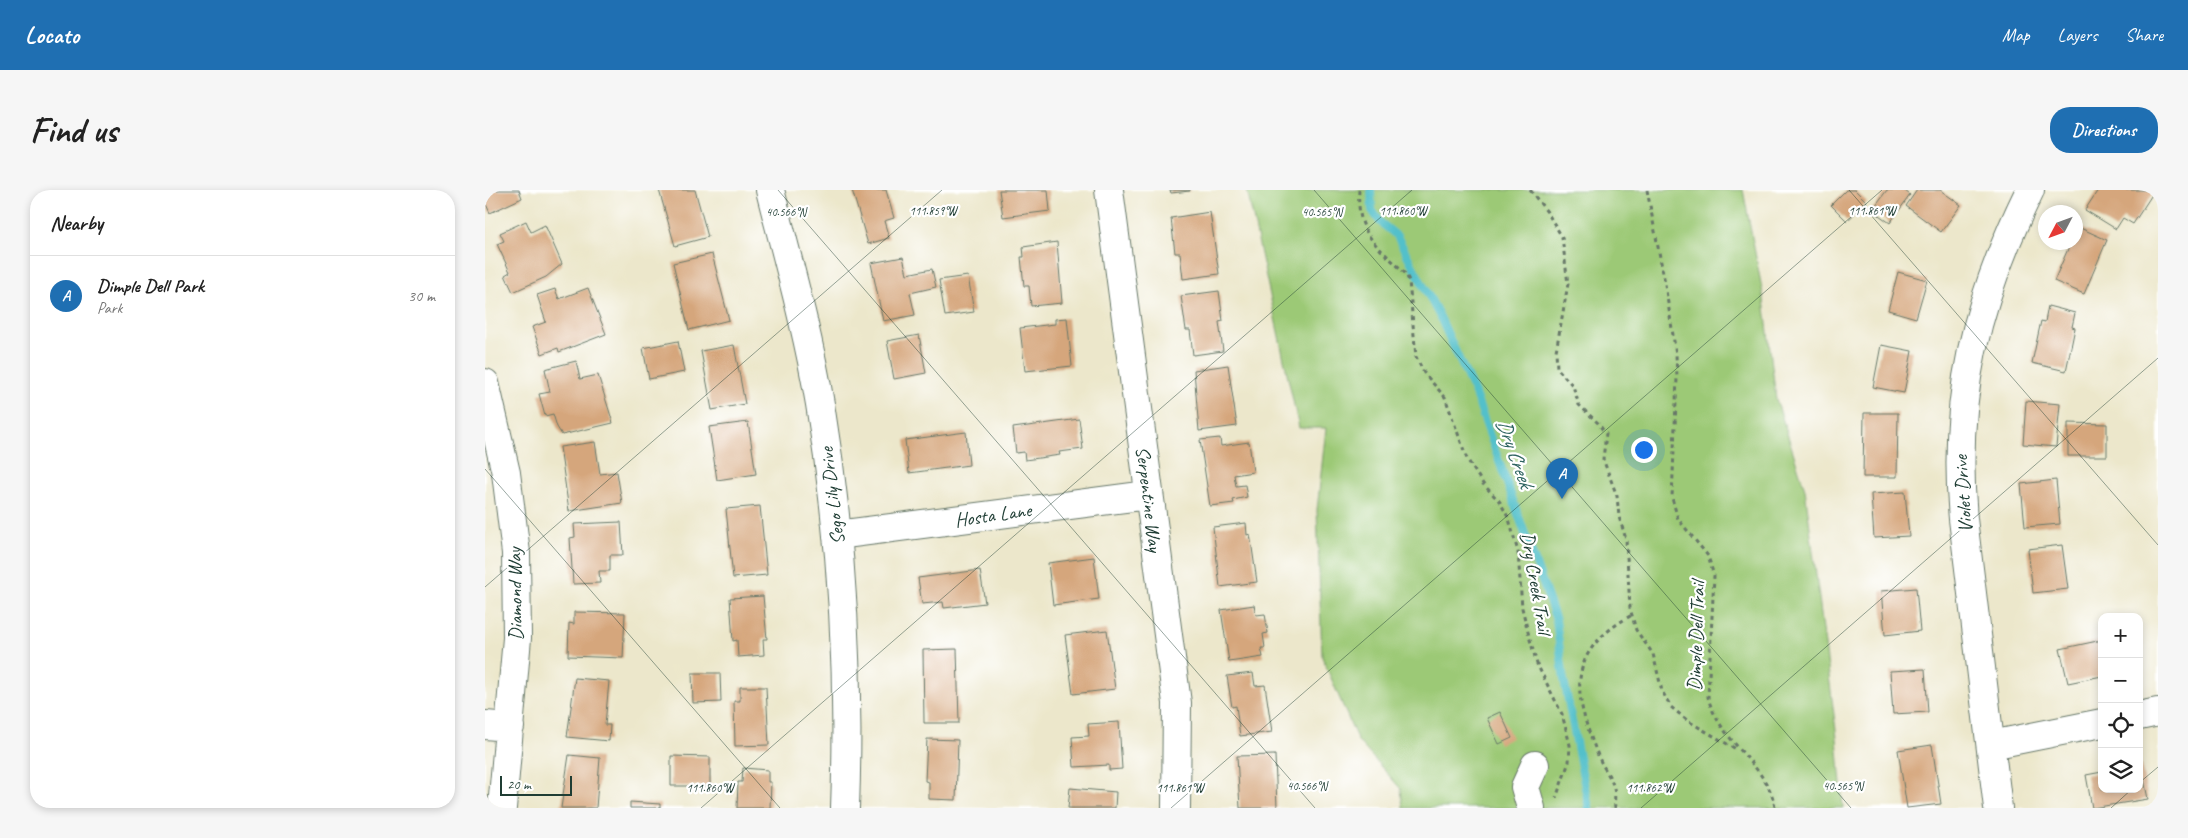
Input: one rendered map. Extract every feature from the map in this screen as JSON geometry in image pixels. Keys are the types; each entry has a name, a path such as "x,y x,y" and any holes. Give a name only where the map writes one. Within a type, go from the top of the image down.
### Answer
{"street":[{"name":"Sego Lily Drive","path":"770,190 796,292 820,404 837,536 845,654 847,754 845,808"},
{"name":"Serpentine Way","path":"1109,190 1177,703 1176,808"},
{"name":"Violet Drive","path":"1998,808 1963,518 1959,478 1959,435 1973,341 1988,288 2009,233 2030,190"},
{"name":"Diamond Way","path":"485,383 506,473 515,553 517,638 497,726 502,808"},
{"name":"Hosta Lane","path":"837,536 1148,495"},
{"path":"2143,715 2158,712"},
{"path":"1991,745 2098,725"},
{"path":"1535,765 1525,787 1543,805"}],"path":[{"name":"Dry Creek Trail","path":"1359,190 1358,210 1365,234 1406,274 1409,282 1416,357 1424,373 1445,397 1467,459 1483,484 1500,502 1509,519 1518,552 1522,608 1529,636 1537,664 1562,714 1570,745 1569,762 1543,805"},
{"path":"1530,190 1547,212 1562,237 1568,284 1556,351 1557,368 1573,386 1579,405 1599,423 1606,434 1603,459 1617,496 1619,516 1627,539 1631,616 1635,630 1653,654 1661,691 1671,707 1688,721 1739,750"},
{"name":"Dimple Dell Trail","path":"1647,190 1676,354 1677,378 1672,498 1678,519 1708,556 1712,566 1715,590 1708,697 1711,710 1719,725 1771,791 1775,808"},
{"path":"1615,808 1614,786 1599,760 1582,712 1578,678 1591,646 1614,625 1631,616"}],"green space":[{"path":"1247,190 1743,190 1764,299 1776,399 1805,489 1837,738 1843,808 1403,808 1401,789 1358,741 1322,657 1317,510 1326,428 1299,428"}],"building":[{"path":"485,190 519,190 522,198 490,213 485,202"},
{"path":"659,190 695,190 708,237 675,246"},
{"path":"852,190 886,190 894,218 884,221 889,238 868,244"},
{"path":"999,190 1048,190 1050,211 1003,217"},
{"path":"1170,190 1190,190 1190,191 1171,193"},
{"path":"1846,190 1855,190 1867,202 1847,221 1831,205"},
{"path":"1887,190 1904,190 1910,195 1890,223 1872,210"},
{"path":"1917,190 1940,190 1961,205 1941,232 1906,206"},
{"path":"2098,190 2155,190 2133,224 2123,218 2116,229 2085,210"},
{"path":"1210,212 1219,274 1183,279 1180,253 1175,253 1171,218"},
{"path":"526,221 531,232 545,225 562,264 546,277 513,292 505,275 510,272 497,244 504,241 500,233"},
{"path":"2083,229 2107,240 2084,294 2054,281 2068,250 2083,250"},
{"path":"1057,242 1062,303 1031,306 1029,286 1024,286 1021,257 1024,257 1023,247"},
{"path":"712,254 729,320 689,330 673,263"},
{"path":"903,257 907,274 932,269 936,287 910,293 915,315 883,321 871,263"},
{"path":"1898,272 1927,280 1916,318 1888,310"},
{"path":"968,276 974,312 945,316 939,280"},
{"path":"588,288 606,334 559,352 558,348 542,354 532,327 546,322 537,295 555,289 559,299"},
{"path":"1219,291 1223,321 1219,322 1223,351 1193,355 1190,330 1186,330 1181,296"},
{"path":"2048,306 2075,313 2072,327 2075,328 2066,371 2032,363 2041,321 2045,322"},
{"path":"1067,318 1072,366 1025,371 1020,328 1055,324 1055,319"},
{"path":"919,335 926,373 894,379 887,341"},
{"path":"678,341 684,372 649,379 643,348"},
{"path":"734,345 745,404 712,410 701,351"},
{"path":"1881,345 1912,351 1904,393 1873,387"},
{"path":"576,361 580,379 598,375 613,423 562,435 553,414 545,416 539,394 550,392 545,369"},
{"path":"1228,365 1237,426 1199,431 1194,370"},
{"path":"2026,401 2060,404 2056,447 2023,444"},
{"path":"1864,413 1898,413 1897,477 1863,477"},
{"path":"1079,419 1083,449 1059,452 1060,455 1025,460 1024,452 1016,453 1013,428"},
{"path":"748,422 756,474 717,480 709,427"},
{"path":"2068,423 2107,424 2107,456 2068,456"},
{"path":"966,432 969,465 909,473 905,440"},
{"path":"1220,438 1221,446 1249,442 1253,472 1234,475 1236,486 1245,485 1247,497 1233,500 1234,503 1210,506 1200,440"},
{"path":"595,442 600,474 617,472 622,503 569,511 560,447"},
{"path":"2056,480 2060,524 2025,527 2021,484"},
{"path":"1905,492 1909,536 1874,538 1871,494"},
{"path":"760,506 767,575 733,578 726,509"},
{"path":"621,522 623,555 610,555 610,571 599,571 600,583 573,584 570,538 575,537 574,524"},
{"path":"1246,523 1247,535 1250,534 1257,582 1220,587 1213,527"},
{"path":"2062,545 2068,589 2033,593 2028,549"},
{"path":"1094,557 1099,599 1053,605 1048,563"},
{"path":"980,570 985,603 944,608 943,602 922,604 918,578"},
{"path":"1916,588 1920,631 1885,635 1881,591"},
{"path":"763,596 767,639 763,639 764,655 738,657 737,640 733,641 730,598"},
{"path":"1254,605 1256,615 1265,614 1268,633 1263,634 1265,648 1261,648 1263,657 1229,662 1221,610"},
{"path":"574,612 625,613 623,658 568,656 569,623 574,624"},
{"path":"1107,630 1115,689 1073,694 1065,635"},
{"path":"2098,641 2098,677 2068,683 2060,649"},
{"path":"957,649 959,723 924,723 923,650"},
{"path":"1925,669 1928,712 1893,714 1890,671"},
{"path":"692,673 720,673 721,702 693,703"},
{"path":"1253,673 1255,686 1265,685 1272,732 1240,736 1236,706 1232,707 1227,676"},
{"path":"575,678 609,681 605,725 610,725 609,741 567,737"},
{"path":"740,687 766,687 769,745 735,746 734,701 740,701"},
{"path":"1500,712 1512,738 1499,744 1487,718"},
{"path":"1119,722 1122,769 1109,770 1109,765 1074,767 1072,737 1089,736 1088,724"},
{"path":"927,739 958,740 956,800 929,799 929,782 925,781"},
{"path":"1932,745 1941,804 1907,808 1898,750"},
{"path":"569,755 600,758 596,808 561,808"},
{"path":"1275,755 1277,808 1240,808 1237,756"},
{"path":"671,756 710,757 710,786 671,786"},
{"path":"743,768 768,770 768,782 771,782 770,808 737,808 738,782 742,782"},
{"path":"2098,773 2098,793 2143,793 2143,775 2148,799 2092,808 2086,775"},
{"path":"1070,788 1116,792 1115,808 1068,808"},
{"path":"630,802 660,804 660,808 630,808"}],"waterway":[{"name":"Dry Creek","path":"1371,190 1372,210 1380,222 1397,236 1440,317 1475,394 1556,620 1564,680 1589,808"}],"place":[{"name":"Dimple Dell Park","path":"1562,499"}]}
